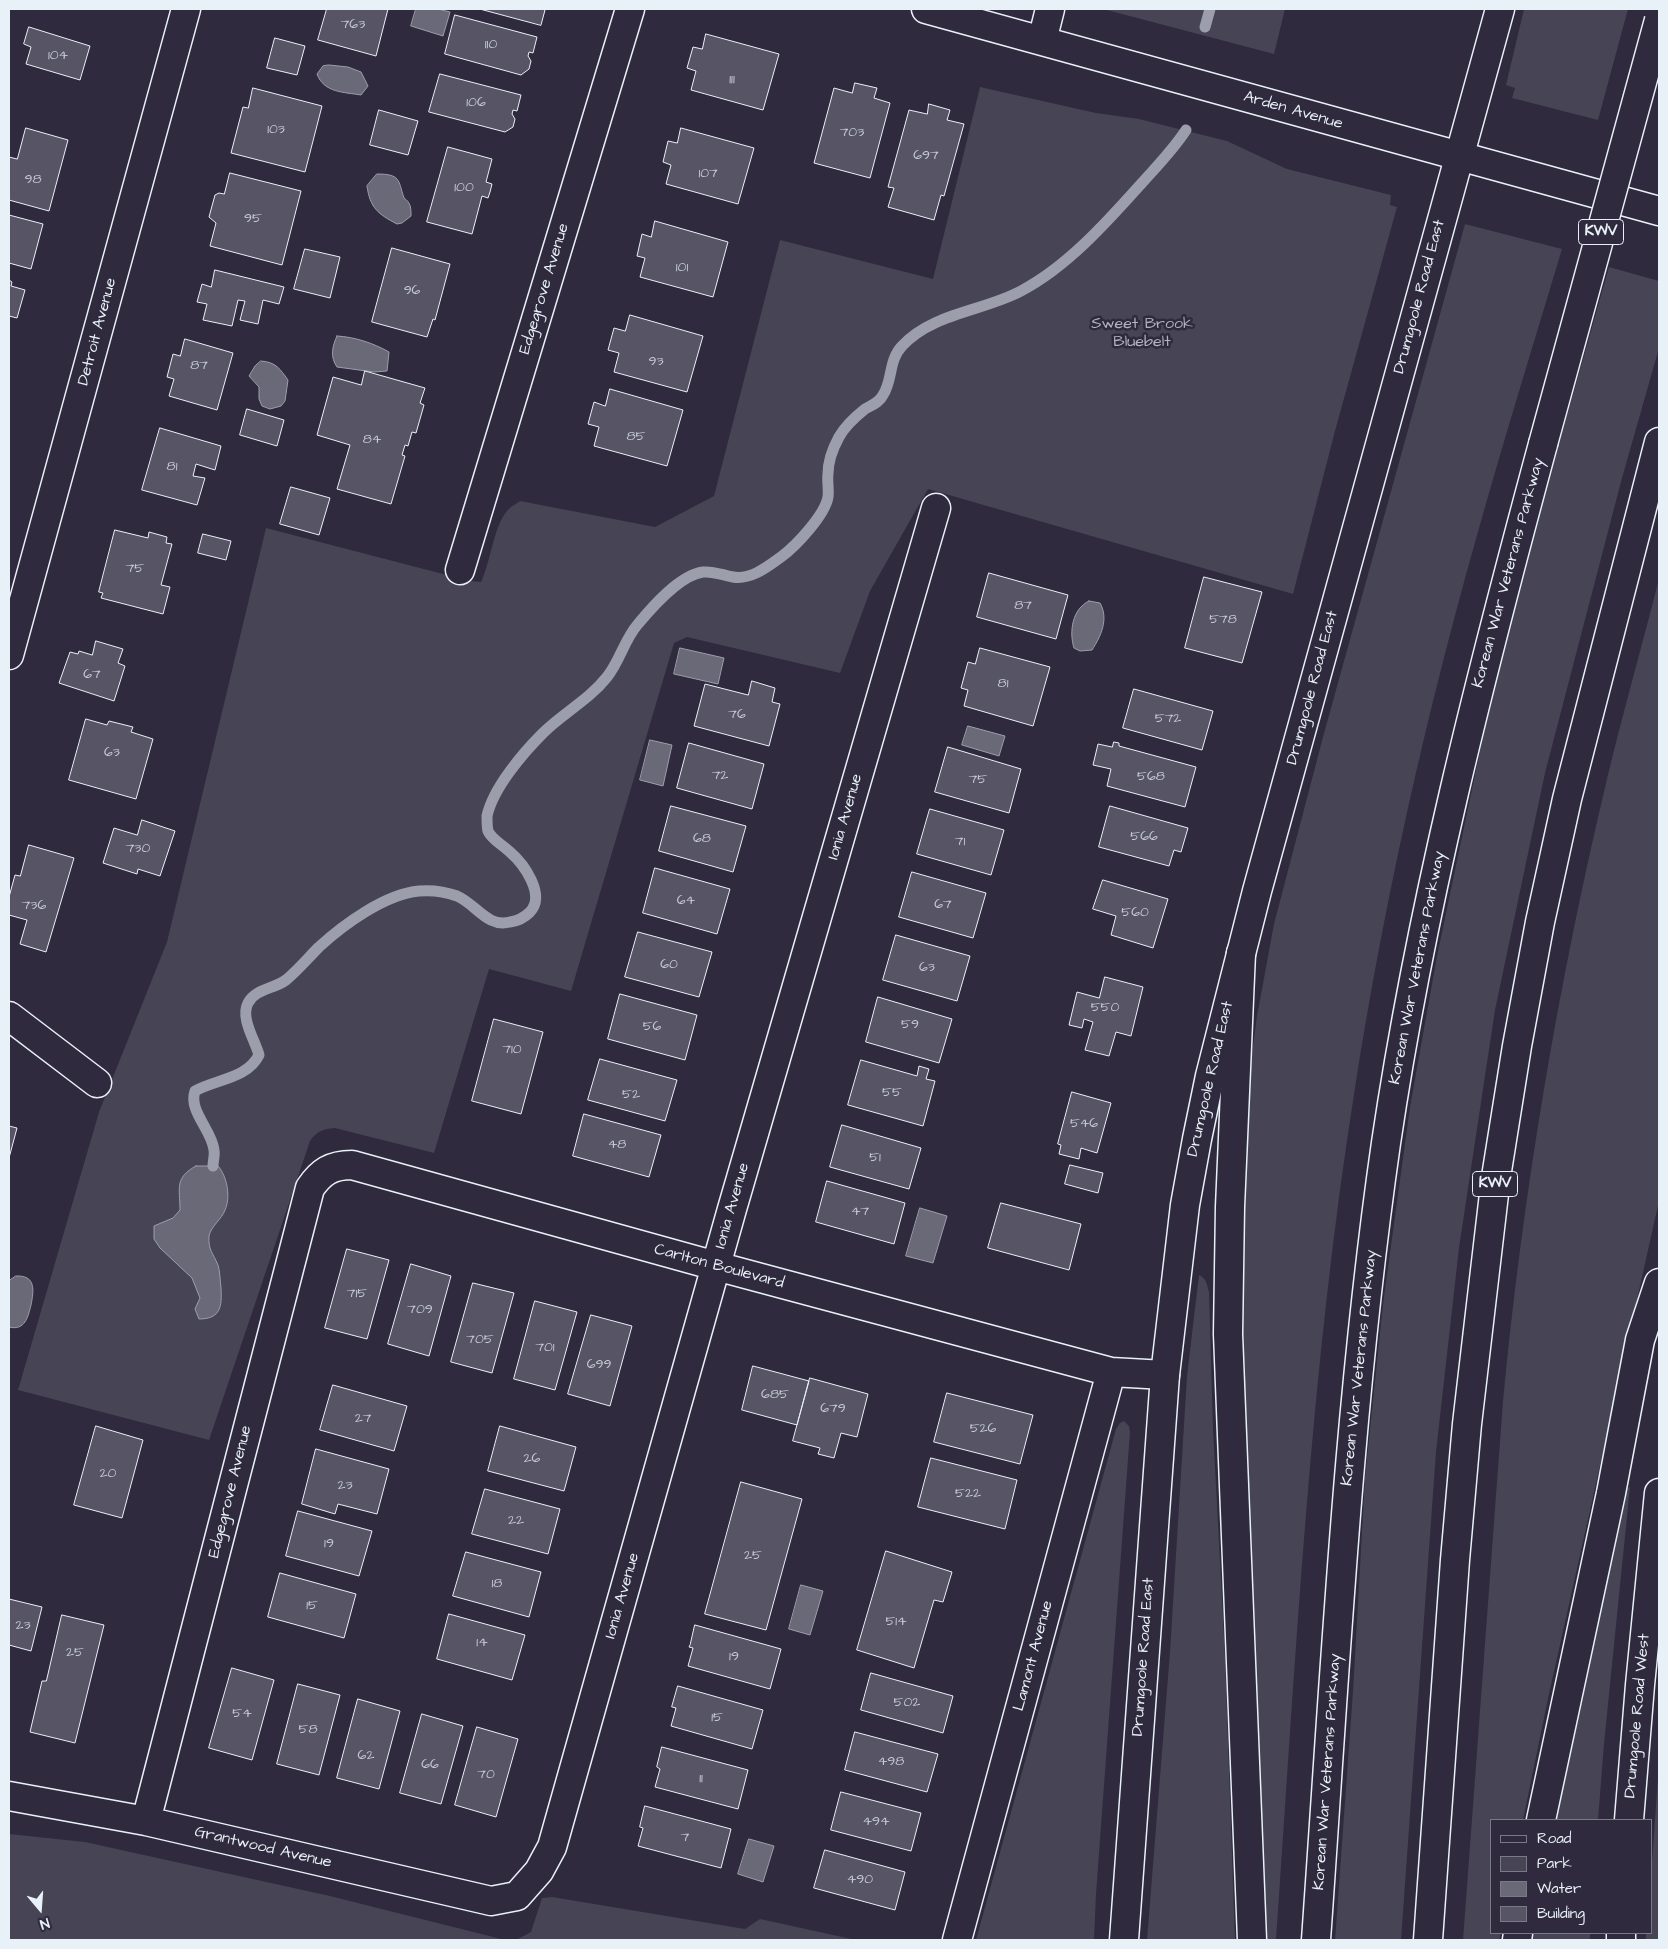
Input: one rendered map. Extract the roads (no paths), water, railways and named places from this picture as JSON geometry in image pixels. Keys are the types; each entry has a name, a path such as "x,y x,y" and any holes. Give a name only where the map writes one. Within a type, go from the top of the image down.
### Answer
{"main road":[{"name":"Detroit Avenue","path":"9,655 186,9"},
{"name":"Edgegrove Avenue","path":"460,570 630,9"},
{"name":"Arden Avenue","path":"926,9 1659,211"},
{"path":"1042,41 1050,9"},
{"name":"Drumgoole Road East","path":"1124,1940 1165,1374 1183,1222 1195,1148 1210,1076 1241,953 1500,9"},
{"name":"Korean War Veterans Parkway","path":"1316,1940 1356,1393 1369,1268 1387,1138 1434,876 1494,624 1659,20"},
{"name":"KWV","path":"1428,1940 1455,1560 1467,1424 1496,1177 1517,1046 1540,922 1567,799 1659,442"},
{"name":"Ionia Avenue","path":"517,1896 539,1871 552,1847 716,1266 936,508"},
{"path":"1241,953 1230,1207 1228,1334 1252,1940"},
{"path":"9,1016 97,1083"},
{"name":"Carlton Boulevard","path":"328,1169 339,1165 352,1165 716,1266 1111,1372"},
{"name":"Edgegrove Avenue","path":"146,1821 310,1188 318,1176 328,1169"},
{"path":"1541,1819 1611,1493 1640,1340 1659,1283"},
{"path":"1111,1372 1165,1374"},
{"name":"Lamont Avenue","path":"957,1940 1111,1372"},
{"name":"Drumgoole Road West","path":"1630,1819 1640,1685 1659,1493"},
{"name":"Grantwood Avenue","path":"9,1796 146,1821 491,1901 517,1896"}],"water":[{"path":"416,9 438,9 450,12 443,36 411,26"},
{"path":"323,66 348,67 361,72 368,86 361,95 341,92 324,85 317,74"},
{"path":"377,174 391,175 399,182 411,211 411,216 402,223 397,224 385,217 376,210 370,200 367,186"},
{"path":"337,336 364,341 389,352 387,371 374,372 337,367 332,352"},
{"path":"261,361 280,369 288,380 285,401 281,406 270,409 262,406 259,399 259,387 249,376 255,366"},
{"path":"1089,601 1100,603 1104,615 1103,627 1092,650 1080,651 1074,648 1073,622 1079,609"},
{"path":"680,648 724,658 718,684 674,674"},
{"path":"968,726 1005,736 999,756 962,745"},
{"path":"650,740 672,745 663,786 640,780"},
{"path":"196,1166 218,1166 224,1175 228,1193 225,1210 209,1236 210,1248 219,1270 220,1306 219,1310 212,1317 199,1319 195,1309 200,1298 192,1278 160,1248 154,1239 154,1226 173,1218 180,1210 179,1190 181,1179 189,1170"},
{"path":"920,1208 947,1216 933,1263 906,1256"},
{"path":"16,1276 23,1276 30,1281 33,1294 25,1322 19,1327 14,1328 9,1327 9,1281"},
{"path":"801,1585 823,1591 810,1635 789,1629"},
{"path":"749,1839 774,1846 763,1882 738,1874"}],"waterway":[{"path":"1205,27 1210,9"},
{"path":"213,1166 214,1152 212,1143 197,1113 194,1098 195,1091 239,1074 254,1063 259,1055 246,1015 246,1009 251,998 286,980 319,947 352,920 379,904 406,893 428,891 443,892 457,896 495,922 513,921 526,916 534,905 536,897 531,880 516,857 490,834 487,825 487,816 495,794 518,761 551,726 600,685 611,671 633,630 659,600 676,585 694,574 703,572 733,577 752,575 781,557 802,538 816,521 826,504 829,465 839,437 854,418 881,398 888,383 892,364 902,346 928,326 943,319 1006,298 1021,291 1054,270 1086,243 1165,158 1186,130"}],"park label":[{"name":"Sweet Brook Bluebelt","path":"1142,334"}]}
